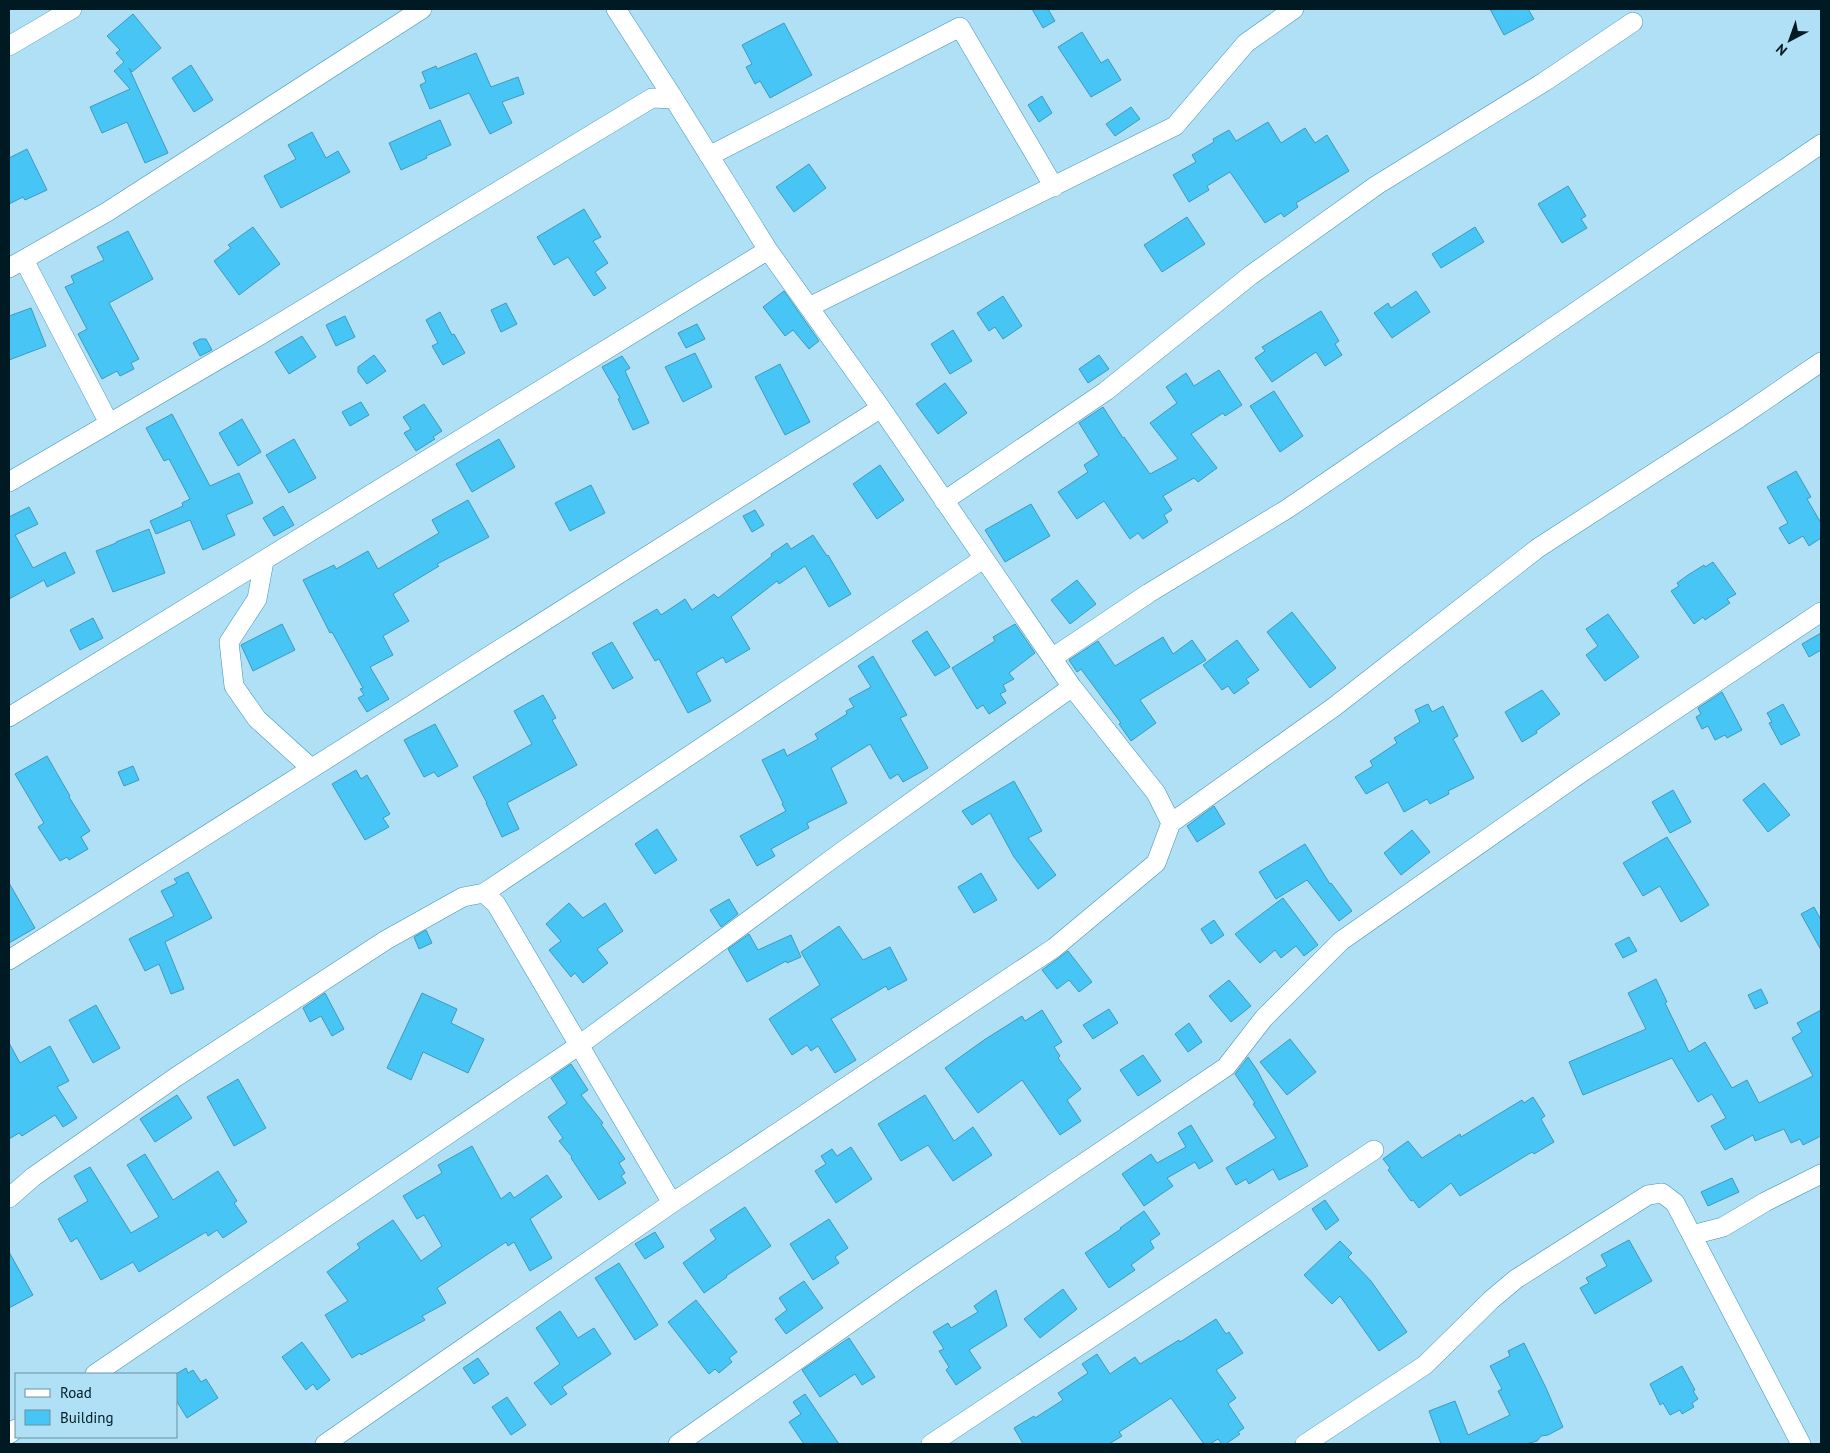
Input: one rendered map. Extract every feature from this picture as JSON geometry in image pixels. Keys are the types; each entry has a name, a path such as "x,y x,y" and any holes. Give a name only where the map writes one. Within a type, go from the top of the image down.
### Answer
{"street":[{"path":"9,46 72,9"},
{"path":"110,423 16,264 108,212 422,9"},
{"path":"616,9 768,250 881,408 1072,687 1156,793 1171,823"},
{"path":"809,307 1174,126 1246,43 1294,9"},
{"path":"944,502 1106,391 1251,275 1377,185 1544,82 1633,22"},
{"path":"709,156 960,27 1054,187"},
{"path":"9,482 257,337 652,98 674,99"},
{"path":"1052,658 1149,593 1287,509 1821,144"},
{"path":"9,718 768,250"},
{"path":"325,1444 672,1202 1054,948 1156,863 1171,823 1334,707 1538,548 1739,418 1821,362"},
{"path":"9,960 881,408"},
{"path":"9,1198 33,1178 176,1077 386,940 463,897 484,894 983,558"},
{"path":"264,561 257,599 229,642 234,686 257,719 312,768"},
{"path":"678,1444 912,1279 1226,1067 1264,1018 1341,941 1562,786 1821,612"},
{"path":"96,1373 578,1046 840,853 1072,687"},
{"path":"484,894 496,904 578,1046 672,1202"},
{"path":"931,1444 1374,1150"},
{"path":"1692,1235 1723,1228 1765,1202 1821,1174"},
{"path":"1305,1444 1425,1365 1491,1300 1516,1279 1648,1196 1662,1193 1675,1203 1801,1444"}],"building":[{"path":"1032,9 1048,9 1055,21 1043,28"},
{"path":"1490,9 1528,9 1534,19 1504,35"},
{"path":"133,14 161,48 132,72 129,68 168,153 145,163 127,122 102,133 90,107 130,89 114,71 124,62 116,53 120,50 107,36"},
{"path":"784,23 812,75 770,98 760,81 755,84 746,67 752,64 742,45"},
{"path":"1082,32 1101,63 1108,59 1121,80 1091,97 1058,47"},
{"path":"476,53 491,87 518,77 524,94 502,102 512,123 490,134 469,93 430,109 420,85 426,82 422,72 436,66 437,69"},
{"path":"191,65 213,100 194,112 172,78"},
{"path":"1042,96 1052,113 1039,122 1028,105"},
{"path":"1131,107 1140,119 1115,136 1106,124"},
{"path":"440,120 451,145 401,170 389,143"},
{"path":"1268,122 1281,143 1305,128 1315,143 1327,135 1349,171 1296,203 1298,207 1284,217 1281,213 1265,223 1230,172 1207,186 1209,190 1189,202 1173,175 1196,162 1192,155 1214,142 1213,139 1229,130 1236,141"},
{"path":"312,132 326,158 338,151 350,172 281,208 264,176 296,159 288,145"},
{"path":"27,149 47,190 25,200 23,197 9,204 9,158"},
{"path":"809,164 826,188 794,212 776,187"},
{"path":"1568,186 1586,216 1581,219 1587,228 1562,243 1538,204"},
{"path":"584,209 601,237 593,241 608,263 595,272 606,288 594,296 568,257 554,265 537,237"},
{"path":"1187,217 1205,244 1162,272 1144,245"},
{"path":"253,227 280,264 239,295 214,261 231,248 228,245"},
{"path":"1475,227 1484,242 1441,268 1432,254"},
{"path":"128,231 153,279 109,303 139,359 131,363 134,369 120,376 117,371 102,379 78,334 87,329 65,287 74,283 71,276 104,260 97,247"},
{"path":"784,291 819,341 809,349 793,330 785,336 763,307"},
{"path":"1416,291 1430,312 1392,338 1374,313 1388,303 1391,308"},
{"path":"1003,296 1022,326 1003,339 995,327 989,331 977,313"},
{"path":"506,303 517,324 501,332 491,310"},
{"path":"31,308 46,346 9,360 9,316"},
{"path":"1321,311 1339,341 1335,344 1342,355 1325,366 1316,352 1272,382 1255,358 1265,351 1262,347"},
{"path":"440,312 452,335 454,334 465,353 443,365 432,346 438,343 426,320"},
{"path":"345,316 355,337 336,346 326,325"},
{"path":"697,324 705,339 686,348 678,333"},
{"path":"953,330 972,361 950,374 931,344"},
{"path":"302,336 316,357 289,374 275,352"},
{"path":"200,339 206,339 212,350 200,356 193,343"},
{"path":"695,353 712,387 683,402 665,367"},
{"path":"374,355 386,371 367,384 358,372 358,367"},
{"path":"1099,355 1109,369 1088,383 1079,369"},
{"path":"622,356 630,368 625,371 649,423 633,430 618,399 620,398 602,367"},
{"path":"780,364 810,422 785,435 755,377"},
{"path":"1219,370 1242,405 1225,416 1223,413 1191,434 1217,468 1198,482 1194,478 1163,496 1172,510 1164,515 1168,522 1143,539 1138,533 1130,539 1104,501 1077,519 1058,492 1088,472 1084,465 1099,455 1079,423 1103,407 1150,474 1178,459 1150,423 1177,403 1166,387 1186,373 1194,386"},
{"path":"945,383 967,413 938,434 916,404"},
{"path":"1274,391 1303,436 1280,452 1250,406"},
{"path":"361,402 369,415 350,426 342,412"},
{"path":"424,404 442,431 433,437 435,439 416,451 404,433 411,429 403,417"},
{"path":"172,414 210,486 239,473 253,503 226,515 235,535 203,550 190,520 156,534 150,521 183,506 182,503 190,499 169,459 164,461 146,428"},
{"path":"242,419 261,452 238,466 219,433"},
{"path":"294,439 316,478 289,493 266,455"},
{"path":"499,439 515,467 472,492 456,464"},
{"path":"880,465 904,500 877,519 853,484"},
{"path":"1796,471 1811,497 1807,499 1821,523 1821,538 1809,546 1803,536 1789,544 1779,528 1788,523 1767,487"},
{"path":"591,485 605,513 570,531 555,503"},
{"path":"468,500 489,537 437,564 439,566 393,594 409,621 383,636 393,655 370,667 389,699 367,712 358,698 364,695 360,689 363,688 332,632 330,633 303,580 334,565 336,569 368,551 378,569 439,533 432,520"},
{"path":"1031,504 1050,536 1005,562 985,530"},
{"path":"283,506 294,525 274,536 263,518"},
{"path":"29,507 38,524 15,535 33,568 65,552 75,573 47,587 44,580 9,599 9,517"},
{"path":"755,510 764,525 752,532 743,516"},
{"path":"149,529 165,573 113,592 96,551"},
{"path":"813,535 828,555 851,594 829,607 805,566 779,584 777,581 731,617 750,649 726,663 723,657 696,673 711,701 688,713 659,659 655,661 633,623 657,609 661,615 685,599 692,610 714,594 718,598 787,543 791,549"},
{"path":"1713,562 1736,594 1727,599 1730,603 1705,620 1703,617 1694,624 1671,591 1679,586 1677,583 1688,575"},
{"path":"1077,580 1096,604 1070,624 1051,600"},
{"path":"1292,612 1336,668 1310,688 1267,632"},
{"path":"1608,614 1639,657 1605,681 1586,655 1598,646 1586,629"},
{"path":"93,618 103,638 80,650 70,630"},
{"path":"282,624 295,650 253,671 241,645"},
{"path":"1015,624 1035,653 1009,673 1014,679 1003,685 1006,691 1000,694 1006,703 989,714 983,705 977,709 952,668 995,641 993,637"},
{"path":"927,631 950,667 935,676 912,641"},
{"path":"1821,633 1821,650 1809,657 1802,644"},
{"path":"1163,637 1173,654 1192,640 1206,660 1140,700 1156,723 1131,741 1119,724 1121,723 1081,669 1077,672 1069,660 1098,641 1115,666"},
{"path":"1237,640 1259,670 1246,679 1249,683 1234,694 1228,686 1222,690 1203,665"},
{"path":"612,642 633,678 613,689 592,653"},
{"path":"873,656 907,715 900,718 928,768 903,782 898,774 890,779 870,744 831,768 847,803 807,823 809,828 771,849 775,856 757,866 740,836 786,811 762,760 784,749 787,756 818,739 815,734 847,714 846,711 854,707 849,699 871,687 858,666"},
{"path":"1542,690 1560,714 1536,731 1537,733 1522,742 1505,712"},
{"path":"1722,692 1742,730 1727,738 1725,735 1715,740 1708,726 1702,729 1696,717 1701,714 1698,708"},
{"path":"543,695 556,718 552,720 577,765 507,803 519,829 502,837 473,777 532,744 514,711"},
{"path":"1428,704 1432,712 1443,706 1458,736 1453,739 1474,778 1448,791 1449,794 1430,804 1427,799 1404,812 1388,782 1366,794 1355,777 1373,766 1370,761 1397,743 1394,738 1420,722 1415,710"},
{"path":"1783,704 1800,735 1781,745 1769,723 1772,722 1767,713"},
{"path":"435,724 458,766 438,777 434,772 424,777 404,740"},
{"path":"47,756 90,831 81,837 88,849 69,860 67,857 60,861 38,827 44,823 15,774"},
{"path":"133,766 139,780 124,786 118,772"},
{"path":"356,770 361,779 367,775 390,814 383,818 389,827 365,840 332,784"},
{"path":"1014,781 1042,831 1028,838 1056,875 1038,889 1014,857 990,813 972,825 962,811"},
{"path":"1764,783 1790,815 1768,832 1743,800"},
{"path":"1673,790 1691,822 1670,833 1652,802"},
{"path":"1214,806 1225,824 1197,842 1187,826"},
{"path":"657,829 677,860 655,874 635,844"},
{"path":"1412,830 1430,852 1401,875 1384,853"},
{"path":"1667,837 1709,905 1681,922 1660,886 1643,896 1623,863"},
{"path":"1305,844 1330,884 1352,911 1339,921 1307,880 1276,899 1259,872"},
{"path":"188,872 212,918 165,942 184,989 171,994 159,964 145,971 129,939 174,916 161,891 177,883 174,879"},
{"path":"981,873 997,900 974,913 958,887"},
{"path":"9,883 35,928 9,943"},
{"path":"1283,898 1318,945 1304,956 1296,946 1281,958 1275,950 1260,963 1235,934"},
{"path":"729,899 738,914 721,927 710,910"},
{"path":"569,903 583,918 605,903 623,931 597,949 608,963 583,983 575,973 571,977 549,950 561,941 546,924"},
{"path":"1814,907 1821,920 1821,950 1801,914"},
{"path":"1214,920 1224,935 1211,944 1201,929"},
{"path":"839,926 863,960 890,947 907,980 888,990 886,986 831,1019 856,1060 835,1073 818,1046 811,1051 807,1045 792,1055 769,1019 820,985 801,952"},
{"path":"426,930 432,943 419,949 414,937"},
{"path":"749,934 758,950 791,935 801,957 787,963 786,961 747,982 728,949"},
{"path":"1629,937 1637,951 1623,958 1615,944"},
{"path":"1068,951 1092,982 1079,992 1069,980 1057,989 1042,970"},
{"path":"1656,979 1667,1002 1665,1003 1689,1052 1705,1042 1732,1088 1747,1080 1759,1103 1813,1076 1792,1038 1802,1032 1797,1023 1821,1010 1821,1136 1803,1145 1800,1139 1791,1143 1784,1129 1755,1141 1753,1135 1725,1150 1711,1126 1726,1118 1712,1094 1698,1102 1672,1058 1583,1095 1569,1062 1646,1029 1628,993"},
{"path":"1229,980 1251,1006 1231,1022 1209,996"},
{"path":"1761,989 1768,1003 1755,1009 1748,995"},
{"path":"325,993 344,1029 332,1036 321,1016 310,1022 303,1008"},
{"path":"422,993 457,1009 451,1023 484,1039 468,1073 423,1052 411,1080 387,1068"},
{"path":"96,1005 120,1048 93,1063 69,1020"},
{"path":"1109,1009 1118,1023 1093,1039 1083,1025"},
{"path":"1042,1010 1062,1042 1054,1047 1060,1056 1058,1058 1081,1089 1067,1100 1081,1121 1060,1135 1022,1080 978,1113 945,1068 1022,1016 1025,1021"},
{"path":"1189,1023 1202,1042 1188,1052 1175,1034"},
{"path":"1290,1039 1316,1072 1287,1095 1260,1062"},
{"path":"9,1043 20,1063 50,1046 69,1081 57,1087 77,1118 63,1127 55,1115 22,1136 19,1133 9,1139"},
{"path":"1143,1055 1161,1081 1138,1096 1120,1070"},
{"path":"1248,1057 1257,1070 1308,1166 1279,1180 1273,1169 1249,1184 1246,1179 1236,1185 1226,1168 1276,1138 1235,1074"},
{"path":"571,1064 588,1090 581,1095 603,1123 601,1124 625,1159 619,1163 625,1173 621,1176 626,1183 599,1200 572,1157 559,1141 563,1138 548,1117 567,1103 551,1078"},
{"path":"238,1079 266,1128 234,1146 207,1097"},
{"path":"177,1095 192,1118 155,1142 140,1119"},
{"path":"925,1095 954,1141 973,1127 992,1155 953,1181 928,1145 901,1161 878,1124"},
{"path":"1533,1097 1545,1116 1541,1119 1554,1142 1534,1154 1532,1152 1460,1196 1451,1183 1419,1208 1413,1200 1411,1201 1388,1170 1390,1168 1383,1159 1408,1141 1422,1158 1460,1134 1461,1137 1522,1100 1524,1103"},
{"path":"1191,1125 1213,1161 1199,1169 1195,1162 1167,1178 1173,1186 1144,1206 1122,1174 1151,1154 1157,1163 1186,1147 1178,1133"},
{"path":"472,1146 501,1199 510,1192 514,1198 547,1175 562,1197 530,1219 552,1258 530,1271 514,1242 508,1246 506,1242 437,1288 446,1303 422,1316 425,1320 352,1358 325,1315 348,1301 327,1272 360,1248 357,1244 393,1220 421,1261 442,1246 424,1215 417,1219 403,1196 442,1173 438,1165"},
{"path":"851,1147 872,1179 836,1203 815,1171 826,1164 821,1156 832,1149 837,1156"},
{"path":"145,1154 173,1200 218,1171 237,1201 234,1203 247,1222 223,1238 217,1230 208,1236 206,1232 139,1272 133,1262 101,1280 77,1238 71,1242 58,1219 88,1201 74,1176 90,1167 131,1233 159,1217 127,1165"},
{"path":"1732,1178 1739,1192 1708,1206 1701,1192"},
{"path":"1325,1200 1339,1220 1326,1230 1312,1209"},
{"path":"745,1207 771,1246 704,1293 683,1263 716,1239 710,1230"},
{"path":"1144,1211 1160,1234 1150,1241 1154,1248 1131,1265 1135,1270 1109,1288 1085,1253"},
{"path":"829,1219 848,1248 835,1257 839,1263 813,1280 790,1244"},
{"path":"655,1232 664,1247 645,1259 635,1244"},
{"path":"1629,1240 1652,1281 1595,1314 1580,1288 1589,1283 1586,1278 1607,1266 1601,1255"},
{"path":"1340,1241 1352,1253 1348,1257 1371,1281 1407,1332 1379,1351 1340,1296 1332,1304 1304,1275"},
{"path":"9,1252 33,1295 9,1308"},
{"path":"619,1263 658,1325 635,1340 595,1278"},
{"path":"804,1281 823,1308 786,1334 775,1319 787,1310 779,1298"},
{"path":"1063,1289 1077,1309 1040,1338 1024,1319"},
{"path":"996,1290 1007,1326 969,1350 981,1368 956,1385 946,1370 949,1367 939,1351 944,1349 933,1332 948,1323 951,1328 978,1312 974,1306"},
{"path":"696,1300 737,1352 729,1358 732,1362 719,1373 715,1369 709,1374 668,1322"},
{"path":"560,1311 578,1338 594,1328 611,1354 562,1387 567,1394 551,1405 534,1383 560,1364 536,1328"},
{"path":"1216,1319 1226,1334 1229,1332 1243,1353 1216,1370 1236,1398 1228,1404 1244,1428 1238,1432 1240,1434 1226,1444 1222,1444 1218,1439 1210,1444 1204,1444 1171,1398 1119,1432 1122,1436 1109,1444 1023,1444 1014,1428 1034,1416 1035,1418 1063,1400 1058,1393 1088,1373 1082,1364 1097,1354 1110,1374 1135,1357 1140,1364"},
{"path":"849,1338 875,1377 862,1385 855,1374 820,1397 802,1370"},
{"path":"302,1342 330,1380 317,1390 313,1384 306,1390 282,1357"},
{"path":"1524,1343 1563,1427 1548,1435 1541,1436 1537,1441 1526,1444 1441,1444 1429,1411 1455,1401 1468,1435 1510,1415 1498,1391 1502,1389 1490,1366 1510,1356 1508,1351"},
{"path":"478,1358 489,1374 474,1384 463,1368"},
{"path":"1682,1366 1698,1399 1692,1403 1694,1407 1682,1414 1680,1410 1670,1415 1663,1403 1660,1405 1650,1384"},
{"path":"186,1368 188,1373 193,1370 201,1382 206,1379 218,1398 187,1418 178,1403 178,1373"},
{"path":"805,1394 839,1444 804,1444 789,1422 801,1414 793,1402"},
{"path":"507,1397 526,1425 511,1435 492,1407"}]}
